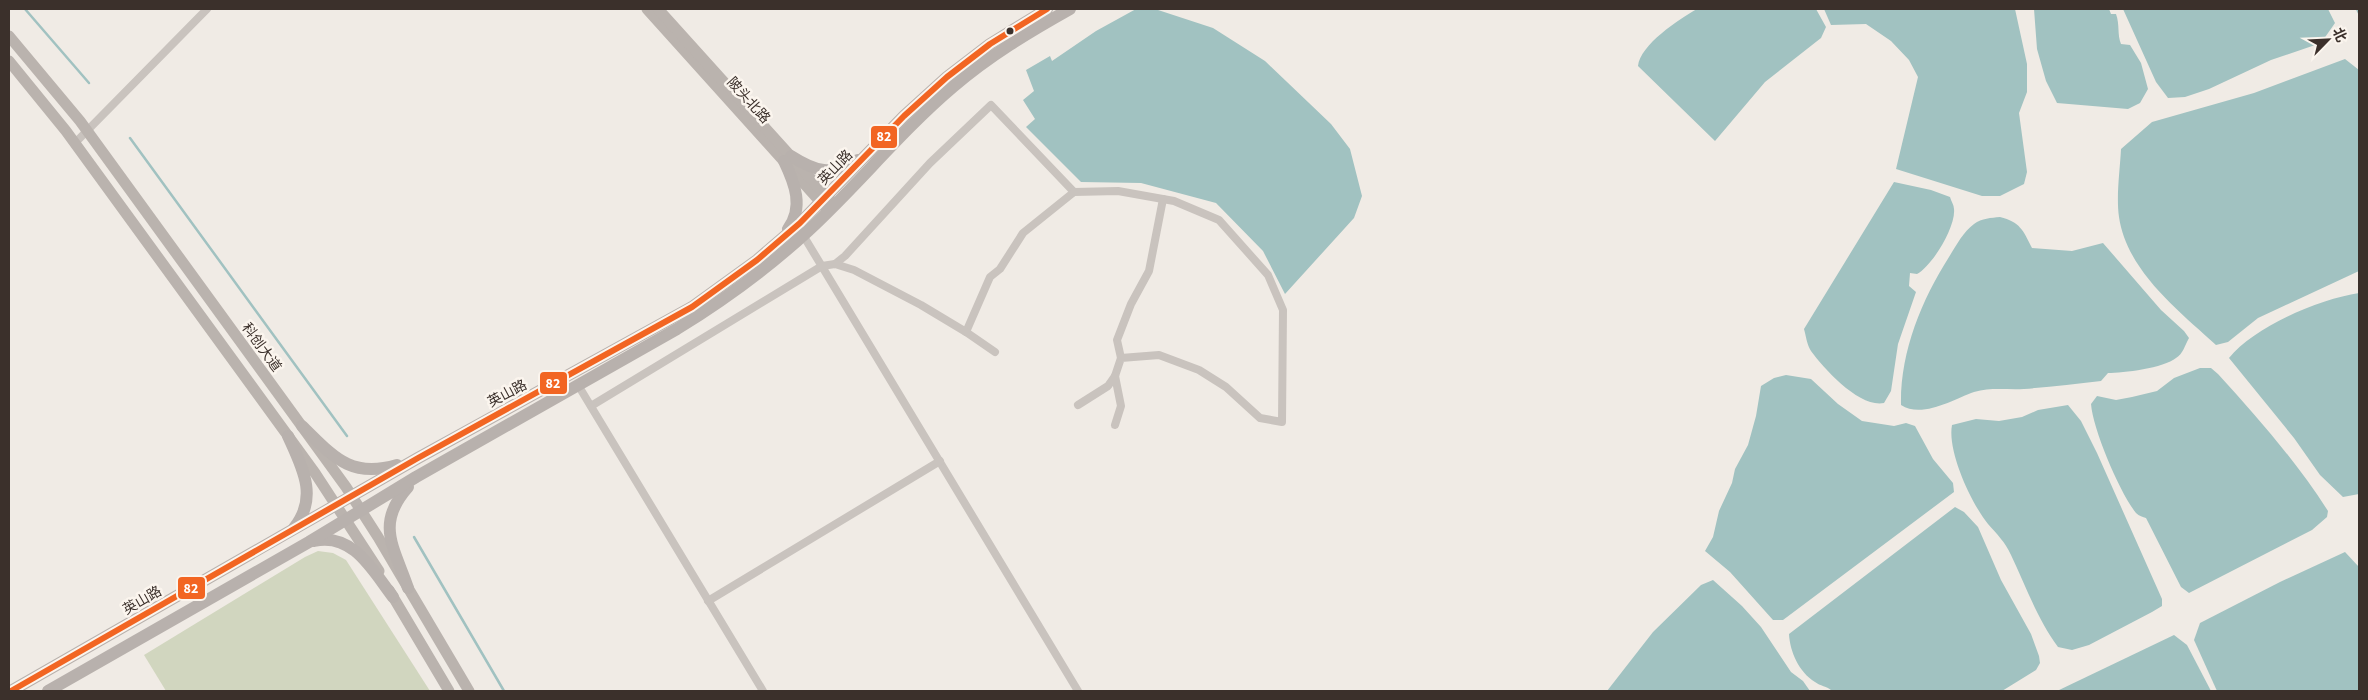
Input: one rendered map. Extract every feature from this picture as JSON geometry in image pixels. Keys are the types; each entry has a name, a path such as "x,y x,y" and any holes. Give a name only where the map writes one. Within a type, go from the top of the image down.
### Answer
{"main road":[{"name":"陂头北路","path":"647,9 828,204"},
{"name":"陂头北路","path":"658,9 787,159"},
{"name":"英山路","path":"48,691 309,542 416,477 677,329 718,303 764,269 804,235 870,152 947,77 990,44 1047,9"},
{"name":"英山路","path":"11,691 418,458 672,320 735,277 828,204 954,85 997,53 1070,9"},
{"name":"科创大道","path":"9,36 58,93 87,131 352,496 469,691"},
{"path":"9,61 75,143 347,519 449,691"},
{"path":"787,159 828,171 847,166 870,152"},
{"path":"779,242 791,225 797,204 796,190 787,159"},
{"path":"302,426 333,456 353,468 377,470 418,458"},
{"path":"288,436 304,473 308,488 305,511 293,530"},
{"path":"408,588 390,535 389,522 394,504 416,477"},
{"path":"309,542 333,540 354,548 364,558 393,597"}],"street":[{"path":"75,143 208,9"},
{"path":"835,264 845,256 930,163 991,105 1074,192"},
{"path":"966,332 990,277 1000,269 1023,233 1074,192 1118,191 1174,201 1220,220 1268,275 1283,310 1282,422 1260,418 1226,387 1199,370 1159,355 1121,358"},
{"path":"1078,405 1108,386 1115,376 1121,358 1117,340 1130,304 1149,271 1163,199"},
{"path":"804,235 1075,690"},
{"path":"591,406 822,266 835,264 854,270 920,304 995,352"},
{"path":"1115,376 1121,406 1115,425"},
{"path":"578,385 763,691"},
{"path":"708,601 940,461"}],"green space":[{"path":"318,551 333,553 346,560 430,691 166,691 144,655 305,557"}],"water":[{"path":"1136,9 1155,9 1213,28 1265,61 1331,124 1350,149 1362,196 1354,218 1285,294 1263,251 1216,203 1141,183 1081,182 1026,127 1035,119 1023,100 1034,91 1026,70 1050,56 1052,61 1096,31"},
{"path":"1697,9 1816,9 1826,27 1821,38 1765,82 1715,141 1638,66 1640,58 1653,41 1680,19"},
{"path":"1824,9 2015,9 2027,64 2027,92 2019,113 2027,172 2024,184 2000,196 1982,196 1896,169 1918,77 1909,60 1891,41 1866,24 1831,25"},
{"path":"2034,9 2109,9 2111,14 2116,14 2121,44 2130,45 2141,63 2148,89 2140,103 2128,109 2057,103 2046,81 2037,49"},
{"path":"2123,9 2328,9 2335,23 2321,43 2271,60 2209,89 2185,97 2168,98 2156,82"},
{"path":"2345,59 2359,70 2359,271 2258,318 2228,342 2216,345 2156,288 2132,255 2124,237 2118,209 2121,149 2152,122 2254,93"},
{"path":"1894,182 1931,190 1950,197 1954,208 1954,217 1936,255 1923,270 1917,274 1910,273 1909,286 1916,292 1898,344 1891,391 1884,403 1875,403 1864,400 1854,394 1825,368 1810,349 1804,329"},
{"path":"2000,217 2017,224 2032,248 2072,251 2103,243 2161,310 2184,331 2189,338 2184,349 2170,362 2133,371 2108,373 2101,381 2024,389 1980,390 1928,409 1909,409 1901,405 1904,366 1908,347 1921,309 1930,291 1966,231 1980,221"},
{"path":"2359,293 2359,494 2343,497 2320,475 2294,438 2229,358 2254,336 2288,316 2325,301"},
{"path":"2200,368 2211,368 2233,390 2290,457 2328,511 2327,517 2312,530 2189,593 2181,587 2146,518 2136,513 2123,491 2102,445 2091,404 2097,396 2116,400 2157,391 2174,378"},
{"path":"1786,375 1811,379 1838,404 1862,421 1894,426 1906,423 1915,426 1933,459 1953,483 1954,492 1783,620 1773,620 1730,572 1705,551 1713,537 1719,511 1732,483 1735,469 1748,445 1756,416 1761,386 1774,378"},
{"path":"2068,405 2081,421 2097,453 2162,599 2162,606 2152,612 2089,645 2072,650 2058,647 2038,614 2009,550 1981,515 1974,503 1957,462 1951,436 1952,425 1976,419 1999,421 2022,417 2038,410"},
{"path":"1955,507 1964,512 1978,527 2001,580 2031,634 2040,663 2036,670 2002,691 1832,691 1809,678 1796,661 1791,648 1789,634"},
{"path":"2345,552 2359,567 2359,691 2217,691 2194,640 2200,623 2280,582"},
{"path":"1713,580 1742,606 1761,627 1791,672 1803,681 1810,691 1607,691 1653,632 1701,585"},
{"path":"2174,635 2187,645 2211,691 2057,691"}],"waterway":[{"path":"25,9 89,83"},
{"path":"2357,9 2359,13"},
{"path":"130,138 347,436"},
{"path":"414,537 504,691"}],"transit line":[{"name":"82","path":"11,691 418,458 692,307 757,260 800,223 904,116 947,77 990,44 1047,9"}]}
